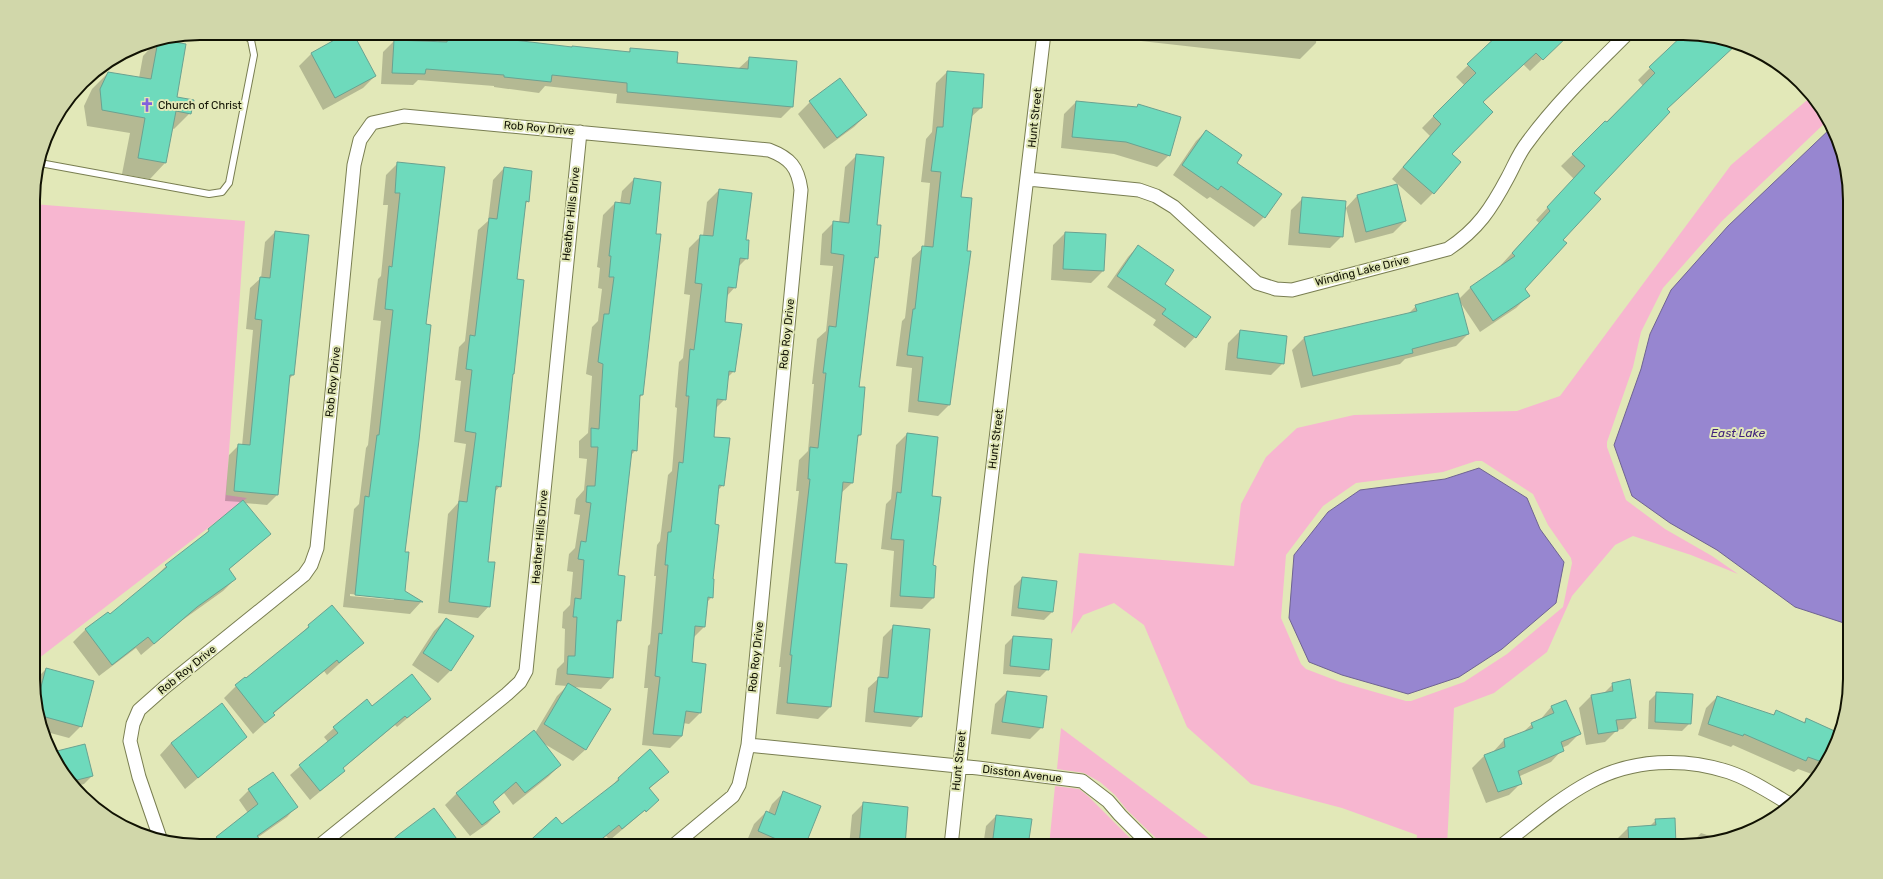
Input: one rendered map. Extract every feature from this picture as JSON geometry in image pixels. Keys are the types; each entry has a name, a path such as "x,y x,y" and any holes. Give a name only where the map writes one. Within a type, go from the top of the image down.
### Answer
{"street":[{"name":"Hunt Street","path":"951,839 1043,40"},
{"name":"Winding Lake Drive","path":"1028,179 1139,190 1156,196 1174,207 1257,283 1276,289 1292,290 1448,249 1467,236 1479,224 1506,181 1526,144 1569,92 1621,40"},
{"name":"Rob Roy Drive","path":"159,834 139,777 130,741 133,724 139,710 165,687 304,575 311,565 317,548 354,165 360,140 372,123 404,116 769,150 782,155 792,164 800,177 801,190 748,745 739,785 733,796 681,839"},
{"name":"Heather Hills Drive","path":"328,839 507,694 520,682 526,671 580,132"},
{"name":"Disston Avenue","path":"748,745 1082,781 1108,801 1144,839"},
{"path":"1511,839 1589,782 1606,774 1640,765 1680,763 1715,769 1730,773 1785,802"}],"lane":[{"path":"44,164 141,180 209,194 222,192 229,183 254,55 251,40"}],"shaded area":[{"path":"1807,100 1824,124 1722,221 1663,288 1641,332 1633,367 1607,442 1607,447 1626,500 1665,529 1712,556 1738,574 1691,555 1633,536 1615,545 1572,596 1547,652 1494,693 1454,708 1447,839 1417,839 1417,835 1342,808 1251,784 1187,727 1144,625 1114,603 1083,615 1071,634 1079,553 1234,566 1241,504 1266,457 1297,428 1354,415 1517,411 1560,396 1731,165","holes":["1476,461 1482,461 1533,494 1548,525 1571,558 1572,563 1563,607 1507,654 1464,682 1411,701 1406,701 1340,682 1306,669 1301,664 1281,618 1286,555 1323,506 1356,483 1443,472"]},
{"path":"40,205 245,221 226,495 247,498 40,657"},
{"path":"1061,728 1210,839 1157,839 1127,810 1115,795 1100,782 1084,773 1057,769"},
{"path":"1055,786 1079,789 1131,839 1050,839"}],"water":[{"name":"East Lake","path":"1828,131 1838,158 1843,189 1843,623 1795,607 1717,550 1670,523 1632,496 1614,445 1641,369 1650,334 1671,290 1728,226"},
{"path":"1479,468 1527,498 1540,529 1564,562 1556,603 1502,649 1459,677 1408,694 1342,675 1309,662 1289,618 1294,555 1328,512 1360,490 1445,479"}],"building":[{"path":"334,40 357,40 376,76 335,98 311,53"},
{"path":"394,40 447,42 447,40 514,40 630,52 630,48 678,52 677,63 748,69 749,57 797,61 793,107 627,92 627,83 552,75 551,82 504,77 504,75 426,69 425,74 392,73"},
{"path":"1493,40 1564,40 1543,60 1536,53 1483,102 1493,112 1452,154 1461,162 1434,194 1403,167 1441,124 1433,116 1476,73 1467,64"},
{"path":"1678,40 1704,41 1733,47 1667,109 1670,112 1594,193 1601,199 1563,240 1567,243 1525,289 1530,296 1493,321 1470,287 1515,256 1512,253 1550,211 1547,207 1585,166 1572,154 1605,121 1607,122 1655,73 1649,67"},
{"name":"Church of Christ","path":"174,42 186,44 177,97 194,100 191,114 176,111 166,163 138,158 145,118 102,110 100,89 108,72 151,79 157,45"},
{"path":"947,71 984,74 982,108 973,108 961,197 972,198 967,251 971,251 950,405 918,401 923,357 907,355 913,309 915,309 922,246 933,247 941,172 931,171 937,127 943,127"},
{"path":"840,78 867,115 837,138 809,101"},
{"path":"1076,101 1137,107 1138,104 1181,117 1170,156 1126,142 1072,137"},
{"path":"1206,130 1242,155 1237,163 1282,194 1265,218 1221,186 1218,190 1182,165"},
{"path":"856,154 884,157 877,225 881,225 878,258 875,257 859,387 865,387 861,435 858,435 853,483 843,482 835,563 847,564 831,707 787,703 792,655 790,655 810,479 808,479 810,447 818,448 826,373 823,373 829,326 836,327 844,255 831,253 833,221 849,223"},
{"path":"397,162 445,167 426,324 431,325 405,552 409,552 405,591 423,602 355,595 365,496 369,497 377,435 379,435 393,310 385,309 389,266 392,267 400,193 395,193"},
{"path":"504,167 532,171 529,202 526,201 517,279 524,280 514,374 501,487 496,486 488,562 495,562 490,607 449,602 459,501 467,502 476,433 465,431 472,370 466,369 470,335 475,336 489,218 497,219"},
{"path":"634,178 661,182 656,234 661,234 643,395 640,395 637,451 632,450 618,575 625,576 621,621 617,620 613,678 567,674 568,656 575,656 577,617 573,617 575,598 581,599 584,560 578,559 581,541 586,542 591,503 586,502 587,486 595,486 598,447 591,447 591,428 599,429 603,364 598,362 604,314 609,314 614,277 609,277 611,256 609,256 615,202 630,204"},
{"path":"1397,184 1406,221 1366,232 1357,195"},
{"path":"719,189 752,193 746,240 749,240 748,259 740,258 736,288 728,287 725,322 742,324 735,372 729,371 726,400 717,399 714,437 730,438 724,486 719,485 715,524 719,525 713,579 713,598 708,597 705,627 695,626 692,662 706,664 701,713 686,711 682,736 653,734 660,677 655,676 659,633 662,634 668,565 665,565 668,532 671,532 679,462 683,463 689,396 686,396 690,349 694,350 702,284 695,283 700,235 713,236"},
{"path":"1302,197 1346,201 1343,237 1299,233"},
{"path":"275,231 309,235 294,375 290,375 278,495 234,491 238,444 250,445 262,320 255,319 260,277 270,278"},
{"path":"1065,232 1106,234 1104,271 1063,269"},
{"path":"1138,245 1174,270 1165,284 1211,317 1196,338 1162,314 1166,309 1117,276"},
{"path":"1458,293 1469,334 1412,349 1413,353 1313,376 1304,337 1417,311 1415,305"},
{"path":"1240,330 1287,336 1284,364 1237,358"},
{"path":"907,433 938,437 932,496 941,497 933,565 936,566 934,598 900,596 904,540 891,539 897,492 901,493"},
{"path":"243,500 271,534 229,569 236,579 197,607 154,644 148,637 112,665 85,629 108,612 110,614 167,567 165,565 209,531 208,529"},
{"path":"1022,577 1057,581 1053,612 1018,608"},
{"path":"332,605 364,643 339,663 337,660 273,713 275,715 265,723 235,685 245,677 246,678 309,627 308,625"},
{"path":"446,618 474,636 451,671 423,653"},
{"path":"893,625 930,629 922,717 874,712 878,677 888,678"},
{"path":"1013,636 1052,639 1049,670 1010,666"},
{"path":"46,668 94,681 82,727 44,717 40,691"},
{"path":"412,674 431,699 407,718 405,716 343,768 345,771 320,791 299,765 338,733 333,727 367,699 372,706"},
{"path":"1630,679 1636,718 1616,720 1618,731 1598,734 1591,695 1613,691 1612,683"},
{"path":"568,683 611,709 586,750 544,724"},
{"path":"1007,691 1047,696 1043,728 1002,722"},
{"path":"1656,692 1693,694 1691,724 1655,722"},
{"path":"1717,696 1774,715 1776,710 1805,723 1806,718 1835,731 1820,761 1808,757 1806,761 1744,734 1743,736 1708,724"},
{"path":"1566,700 1581,734 1561,742 1564,751 1518,771 1522,784 1498,792 1484,755 1505,747 1504,739 1533,728 1531,723 1554,713 1551,706"},
{"path":"222,703 247,737 198,778 171,743"},
{"path":"534,730 561,765 525,793 516,782 493,802 500,812 482,825 456,793"},
{"path":"85,744 93,776 76,780 57,751"},
{"path":"650,749 669,772 649,788 659,800 646,812 645,810 622,829 619,825 602,839 532,839 556,817 562,824 619,780 618,778"},
{"path":"273,772 298,807 257,836 259,839 218,839 216,837 258,804 248,789"},
{"path":"783,791 821,806 808,839 776,839 758,831 766,811 775,815"},
{"path":"863,802 908,807 906,839 860,839"},
{"path":"434,808 457,839 394,839"},
{"path":"996,815 1032,819 1029,839 993,839"},
{"path":"1675,818 1676,839 1629,839 1628,827 1656,825 1655,819"}],"place":[{"name":"Church of Christ","path":"147,105"}]}
